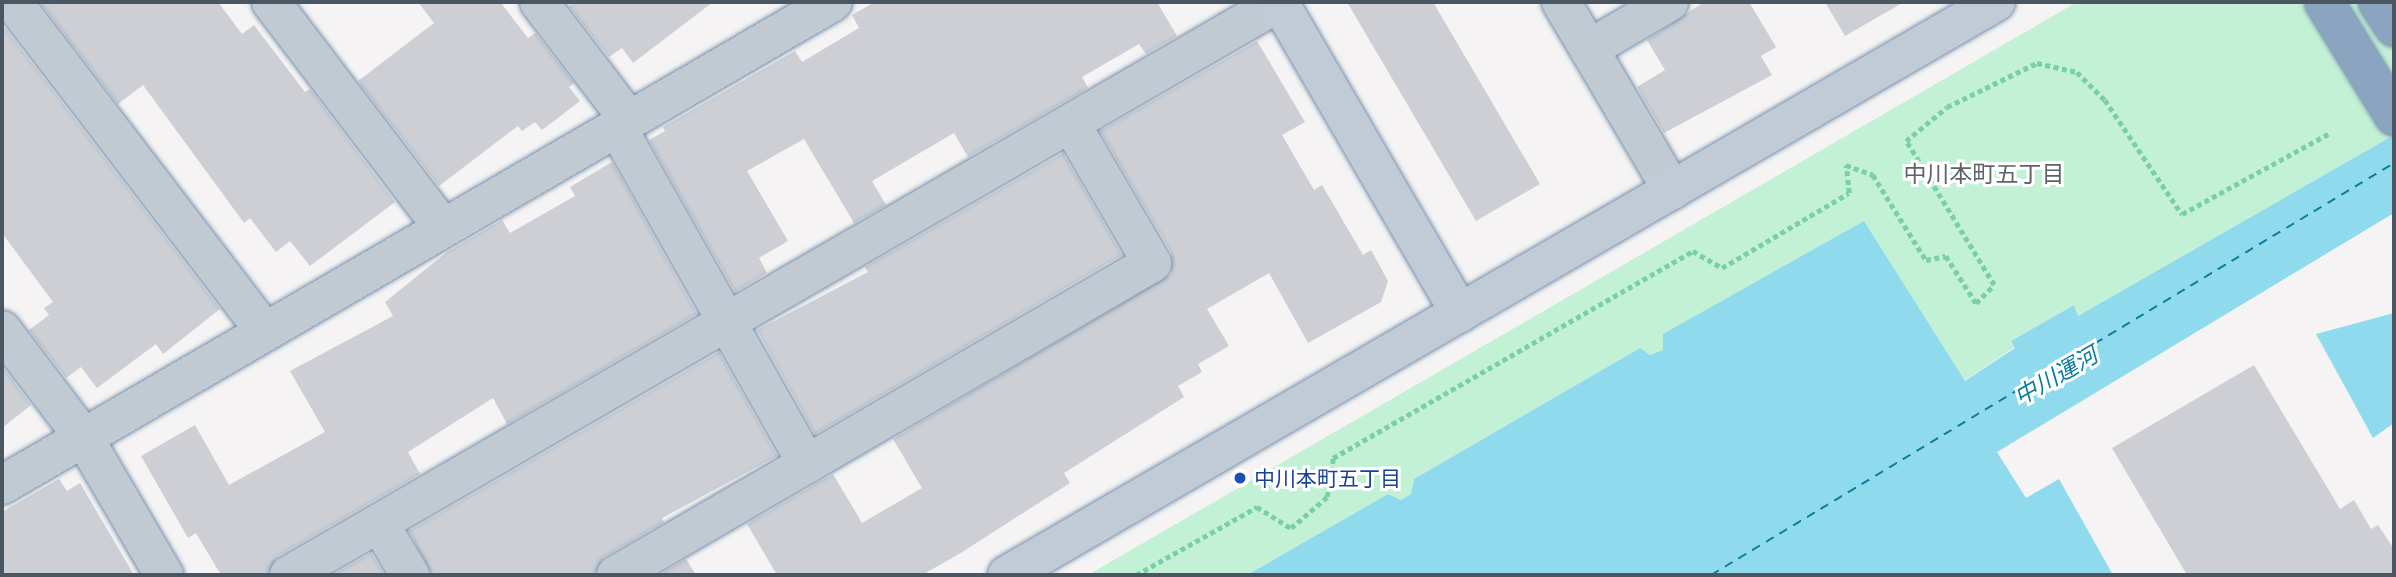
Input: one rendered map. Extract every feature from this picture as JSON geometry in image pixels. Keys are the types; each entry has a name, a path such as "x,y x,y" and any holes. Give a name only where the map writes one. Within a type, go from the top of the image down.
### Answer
{"highway":[{"path":"2324,2 2394,116"},
{"path":"2378,2 2394,27"}],"street":[{"path":"13,2 265,332"},
{"path":"271,2 443,228"},
{"path":"539,2 623,123 727,323 807,464"},
{"path":"289,575 1280,2 1460,313"},
{"path":"1561,2 1672,190"},
{"path":"1588,49 1669,2"},
{"path":"1007,575 1996,2"},
{"path":"2,485 623,123 810,7"},
{"path":"616,575 1152,263 1071,124"},
{"path":"2,330 84,438 164,575"},
{"path":"379,523 410,575"}],"path":[{"path":"1136,575 1257,507 1291,528 1326,497 1333,458 1693,251 1722,268 1849,193 1846,165 1873,175 1926,260 1946,256 1976,303 1994,285 1906,141 1947,107 2037,64 2077,72 2105,100 2182,214 2330,133"}],"green space":[{"path":"2077,2 2394,2 2394,135 2078,316 2074,305 2012,340 2015,347 1964,381 1864,221 1665,341 1663,350 1650,355 1640,348 1414,479 1411,494 1401,500 1388,494 1247,575 1088,575"}],"water":[{"name":"中川運河","path":"2394,135 2394,213 1997,452 2026,498 2059,479 2113,575 1247,575 1388,494 1401,500 1411,494 1414,479 1640,348 1650,355 1663,350 1663,334 1864,221 1965,381 2015,348 2011,341 2074,305 2078,316"},
{"path":"2394,313 2394,423 2373,438 2316,334"}],"building":[{"path":"40,2 218,2 242,34 254,25 305,92 310,89 395,202 310,266 290,241 276,252 250,218 244,223 143,85 118,104"},
{"path":"418,2 500,2 528,38 535,33 574,83 569,87 580,101 542,130 535,122 522,131 518,126 439,186 358,81 434,23"},
{"path":"575,2 713,2 633,63 622,48 609,57 569,6"},
{"path":"875,2 1157,2 1177,36 1146,54 1139,44 1082,77 1088,88 968,157 954,133 872,181 886,205 854,223 804,139 747,171 788,241 759,258 767,273 735,292 649,140 665,131 663,127 795,51 802,62 859,28 852,15"},
{"path":"1347,2 1433,2 1540,184 1476,221"},
{"path":"1704,2 1749,2 1776,47 1761,56 1772,75 1664,133 1637,87 1665,70 1647,40"},
{"path":"1825,2 1904,2 1845,36"},
{"path":"5,28 220,309 163,354 156,344 97,388 81,367 66,378 29,330 49,315 44,308 53,302 2,233 2,31"},
{"path":"1257,41 1305,122 1282,135 1314,190 1322,185 1363,255 1371,250 1388,281 1381,302 1308,343 1269,273 1207,309 1229,346 1198,364 1202,372 1178,386 1184,397 1064,473 1070,483 959,554 922,575 777,575 747,524 833,474 862,523 922,488 893,439 1171,274 1171,252 1100,131"},
{"path":"1063,153 1122,255 815,434 757,330 868,272 865,267"},
{"path":"612,162 697,314 507,424 493,398 408,452 420,474 278,556 267,575 221,575 196,533 188,538 141,456 195,425 229,485 325,432 290,371 393,316 385,302 447,252 502,220 510,233 575,196 570,187"},
{"path":"719,352 777,456 662,518 664,522 604,557 594,575 432,575 409,531"},
{"path":"2254,365 2340,509 2354,500 2371,529 2378,525 2394,549 2394,575 2187,575 2112,448"},
{"path":"2,366 31,405 2,428"},
{"path":"59,479 67,491 80,483 134,575 2,575 2,512"},
{"path":"371,553 385,575 332,575"},
{"path":"686,559 696,575 659,575"}],"ferry route":[{"path":"1711,575 2394,163"}],"place":[{"name":"中川本町五丁目","path":"1240,478"}],"district":[{"name":"中川本町五丁目","path":"1984,174"}]}
